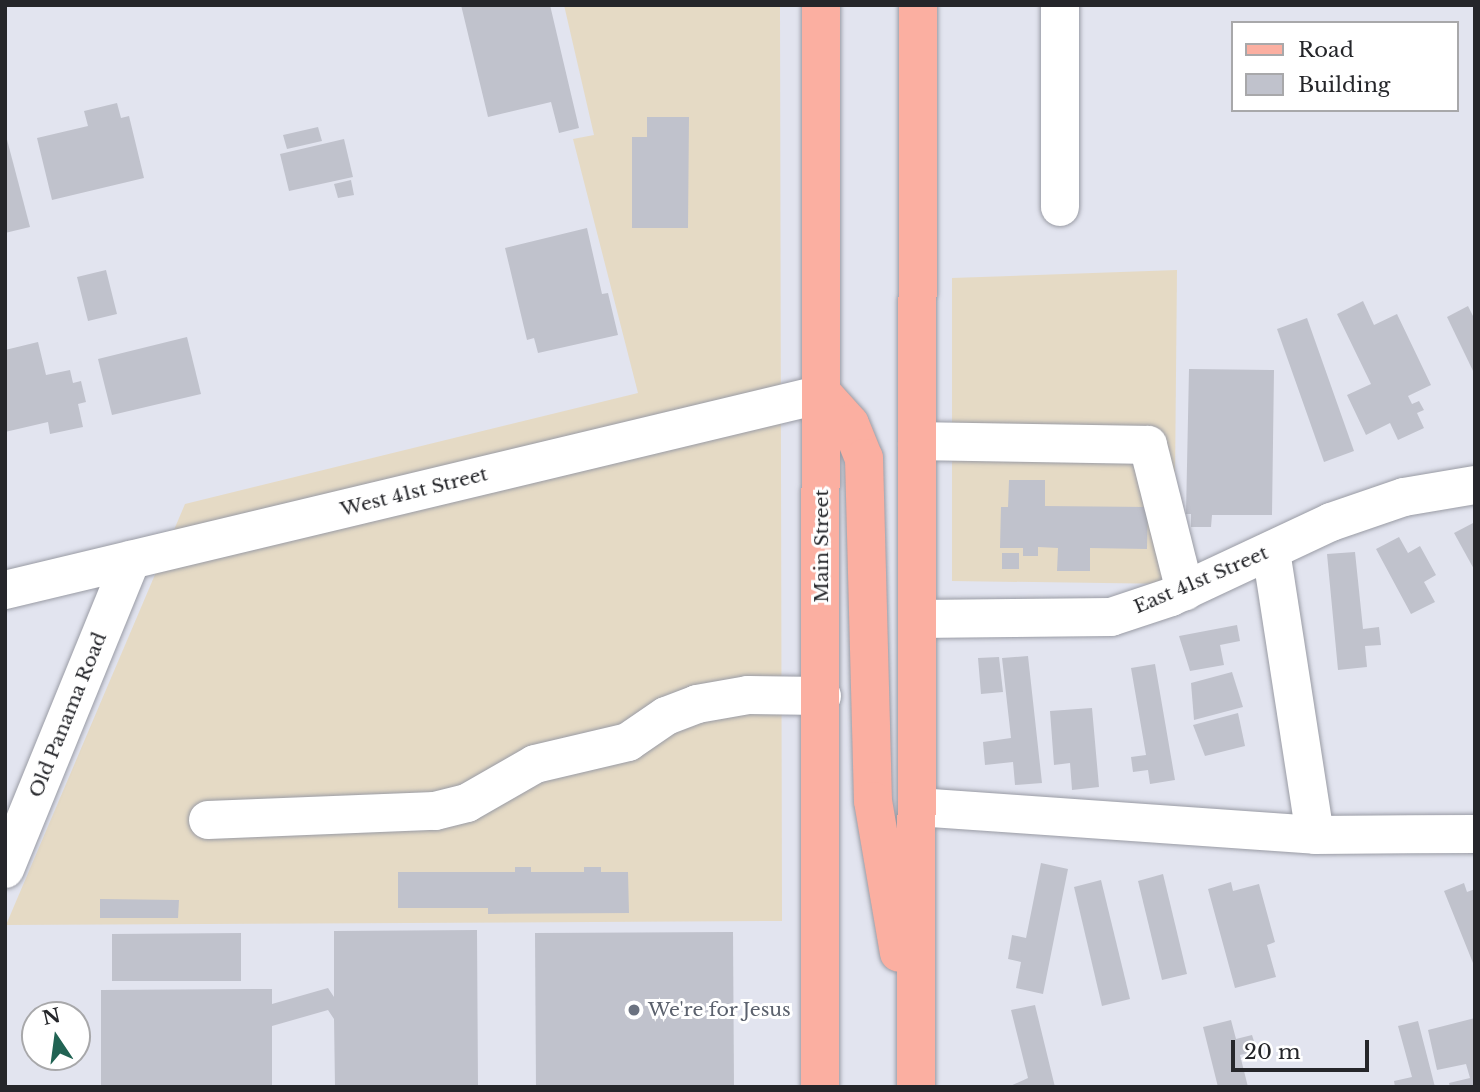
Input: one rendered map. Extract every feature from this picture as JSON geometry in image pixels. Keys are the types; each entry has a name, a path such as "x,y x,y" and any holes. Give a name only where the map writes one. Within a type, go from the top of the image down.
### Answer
{"main road":[{"name":"Main Street","path":"820,1087 823,394 821,5"},
{"path":"916,1072 918,5"},
{"path":"823,394 850,424 864,458 873,801 916,1072"}],"street":[{"path":"1060,5 1060,207"},
{"name":"West 41st Street","path":"5,590 823,394"},
{"path":"917,441 1148,445 1185,591"},
{"name":"East 41st Street","path":"917,619 1111,617 1185,591 1331,522 1404,497 1475,485"},
{"path":"1271,551 1315,835"},
{"name":"Old Panama Road","path":"5,869 131,560"},
{"path":"208,820 435,811 467,803 535,764 628,742 666,716 697,704 748,695 822,696"},
{"path":"917,807 1315,835 1475,834"}],"shaded area":[{"path":"564,5 780,5 782,921 6,925 185,504 638,393 573,139 594,135"},
{"path":"1177,270 1174,584 952,581 952,278"}],"building":[{"path":"461,5 550,5 579,128 559,133 551,102 488,117"},
{"path":"117,103 121,118 129,116 144,178 52,200 37,138 88,126 84,111"},
{"path":"647,117 689,117 688,228 632,228 632,137 647,137"},
{"path":"318,127 322,141 287,149 283,135"},
{"path":"5,132 30,227 5,233"},
{"path":"344,139 353,177 289,191 280,154"},
{"path":"351,180 354,195 338,198 334,184"},
{"path":"587,228 602,294 608,293 618,335 538,353 534,338 527,340 505,248"},
{"path":"106,270 117,314 88,321 77,277"},
{"path":"1363,301 1374,325 1397,314 1431,385 1408,396 1412,404 1419,401 1424,410 1417,413 1424,428 1398,440 1390,423 1366,435 1347,395 1371,384 1337,314"},
{"path":"1468,306 1475,320 1475,375 1447,317"},
{"path":"1307,318 1354,451 1324,462 1277,329"},
{"path":"187,337 201,394 112,415 98,359"},
{"path":"38,342 46,375 70,370 73,383 81,381 86,402 78,404 83,427 50,434 48,422 5,432 5,350"},
{"path":"1189,369 1274,370 1272,515 1212,515 1211,527 1191,527 1191,514 1186,514"},
{"path":"1009,480 1045,480 1045,506 1148,507 1147,549 1090,548 1090,571 1057,571 1058,548 1038,547 1038,556 1023,556 1023,548 1000,548 1001,507 1008,507"},
{"path":"1475,522 1475,571 1454,533"},
{"path":"1399,537 1408,553 1420,546 1436,575 1424,582 1435,602 1411,614 1376,549"},
{"path":"1355,552 1363,629 1379,627 1381,645 1365,646 1367,667 1338,670 1327,554"},
{"path":"1002,553 1019,553 1019,569 1002,569"},
{"path":"1237,625 1240,641 1220,645 1224,665 1190,671 1179,636"},
{"path":"1028,656 1042,783 1015,785 1013,762 985,765 983,742 1011,738 1002,658"},
{"path":"999,657 1003,692 981,694 978,658"},
{"path":"1155,664 1175,780 1150,784 1148,770 1133,772 1131,757 1146,755 1131,668"},
{"path":"1232,672 1243,707 1194,720 1191,683"},
{"path":"1092,708 1099,787 1072,790 1070,763 1054,765 1050,711"},
{"path":"1238,713 1245,746 1205,756 1193,725"},
{"path":"1041,863 1068,869 1043,994 1016,988 1021,962 1008,959 1012,935 1026,938"},
{"path":"515,867 531,867 531,872 584,872 584,867 601,867 601,872 628,872 629,913 488,914 488,908 398,908 398,872 515,872"},
{"path":"1163,874 1187,974 1162,980 1138,881"},
{"path":"1101,880 1130,999 1102,1006 1074,887"},
{"path":"1231,882 1233,891 1259,884 1275,942 1267,945 1276,977 1235,988 1208,889"},
{"path":"1464,883 1467,892 1475,889 1475,968 1444,891"},
{"path":"100,899 179,900 178,918 100,918"},
{"path":"477,930 478,1087 335,1087 334,1019 328,1010 272,1026 272,1087 101,1087 101,990 272,989 272,1004 328,988 334,997 334,931"},
{"name":"We're for Jesus","path":"733,932 734,1087 536,1087 535,933"},
{"path":"241,933 241,981 112,981 112,934"},
{"path":"1035,1005 1055,1087 1008,1087 1028,1078 1011,1010"},
{"path":"1475,1018 1475,1087 1450,1087 1449,1083 1470,1078 1466,1064 1437,1070 1428,1030"},
{"path":"1231,1020 1236,1039 1252,1035 1257,1051 1240,1055 1248,1087 1218,1087 1203,1027"},
{"path":"1418,1021 1435,1087 1395,1087 1394,1081 1412,1077 1398,1026"}],"place":[{"name":"We're for Jesus","path":"634,1010"}]}
